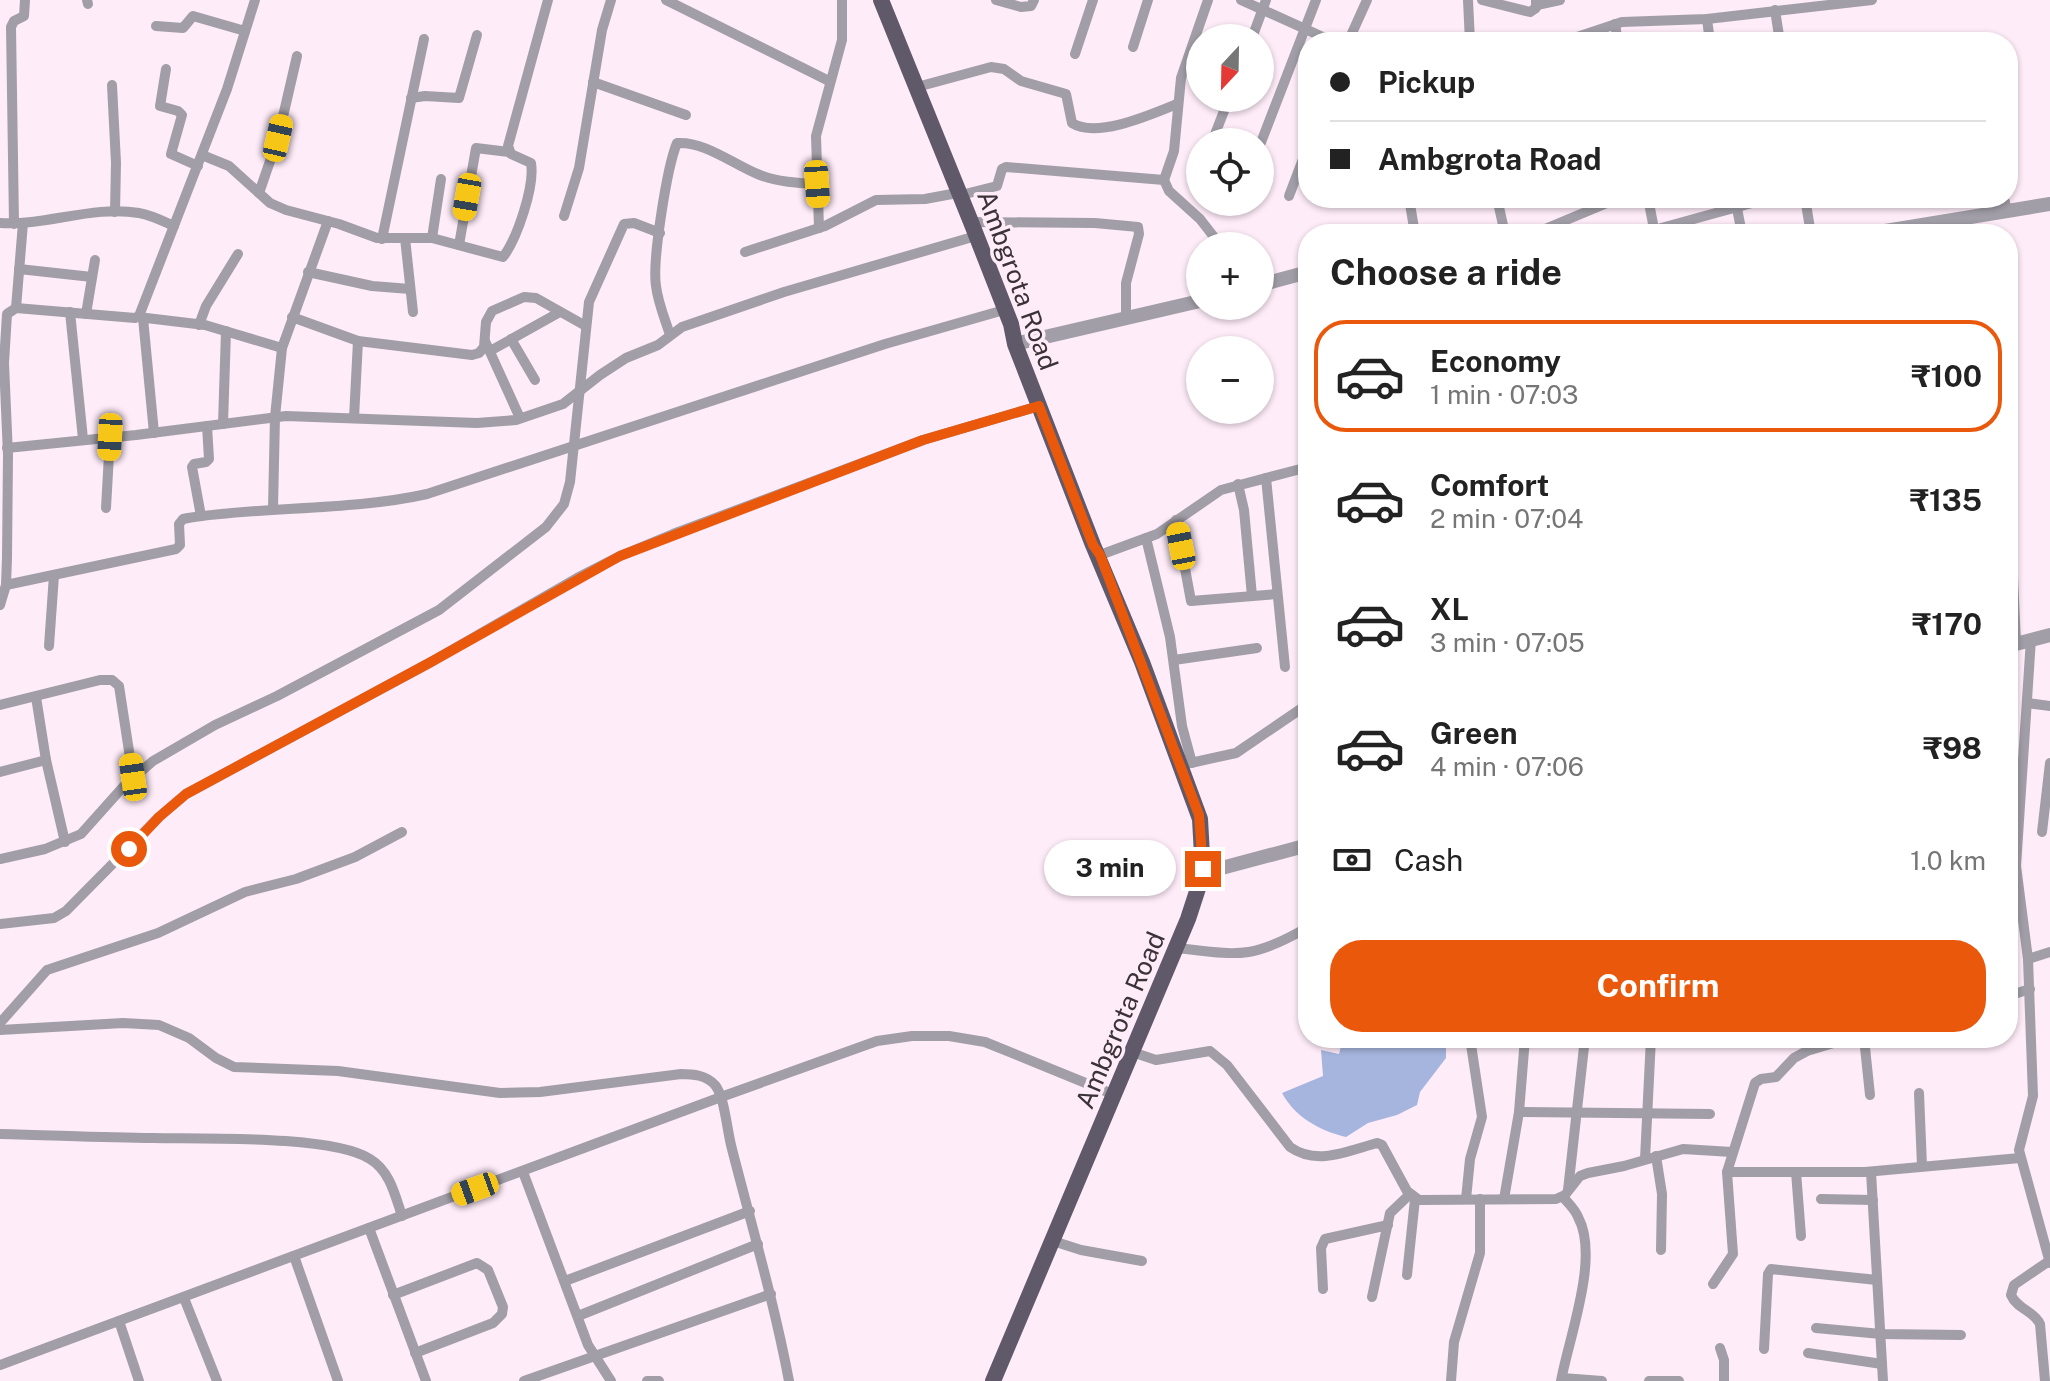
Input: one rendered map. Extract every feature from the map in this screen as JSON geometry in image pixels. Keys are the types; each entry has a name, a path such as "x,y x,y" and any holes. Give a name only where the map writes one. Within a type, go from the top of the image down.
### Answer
{"main road":[{"path":"871,0 956,194"},
{"name":"Ambgrota Road","path":"881,0 970,230 1011,324 1013,339 1097,553 1186,764 1199,815 1203,873 1177,948 993,1381"},
{"path":"970,230 997,312 1005,331 1013,339"},
{"path":"1097,553 1093,553 1100,576 1175,779 1199,825"}],"street":[{"path":"16,308 19,269 11,27 14,21 24,16 25,0"},
{"path":"154,433 140,318 200,161 255,0"},
{"path":"509,152 518,107 548,0"},
{"path":"564,216 584,145 602,30 611,0"},
{"path":"666,0 829,81"},
{"path":"819,228 816,136 842,40 842,0"},
{"path":"996,0 1025,7 1031,6 1034,0"},
{"path":"1075,54 1093,0"},
{"path":"1133,47 1148,0"},
{"path":"1208,0 1181,78 1174,151 1164,180 1169,191 1210,232"},
{"path":"1241,0 1265,5 1312,32"},
{"path":"1304,32 1316,0"},
{"path":"1353,32 1367,0"},
{"path":"1468,0 1470,32"},
{"path":"1482,0 1526,11 1534,10 1536,2 1560,0"},
{"path":"1591,32 1615,24 1707,19 1812,4 1872,0"},
{"path":"1258,24 1265,5"},
{"path":"1775,10 1778,32"},
{"path":"156,26 183,28 193,16 245,31"},
{"path":"1707,19 1709,32"},
{"path":"1615,24 1616,32"},
{"path":"411,98 459,98 477,35"},
{"path":"382,239 424,39"},
{"path":"1267,128 1298,47"},
{"path":"259,193 278,138 297,56"},
{"path":"917,87 970,71 1001,68 1015,79 1066,94 1072,123 1087,128 1132,121 1177,104"},
{"path":"166,69 160,106 182,115 171,154 229,166 279,208 382,239 432,238 503,257 525,205 532,171 529,161 509,152 476,148 459,245"},
{"path":"593,82 686,115"},
{"path":"112,85 115,212"},
{"path":"670,335 656,286 655,269 677,143 687,143 718,154 771,179 817,184"},
{"path":"745,252 819,228 876,200 925,199 997,186 1001,171 1006,167 1164,180"},
{"path":"1289,196 1298,172"},
{"path":"432,238 441,179"},
{"path":"2018,205 2050,204"},
{"path":"1557,224 1595,208"},
{"path":"1677,224 1720,208"},
{"path":"1915,224 1992,208"},
{"path":"0,223 18,224 115,212 139,213 174,226"},
{"path":"273,508 275,417 282,348 328,221"},
{"path":"0,859 65,842 81,834 133,777 153,761 215,725 439,610 546,527 566,497 575,445 584,325 593,291 624,224 634,223 660,233"},
{"path":"7,448 275,417 477,423 520,418 563,404 626,358 658,345 682,327 970,230 1095,223 1138,227 1139,234 1126,283 1126,320"},
{"path":"405,238 413,312"},
{"path":"199,325 206,306 238,254"},
{"path":"86,314 95,260"},
{"path":"19,269 92,277"},
{"path":"308,272 372,286 410,289"},
{"path":"1274,281 1298,275"},
{"path":"520,418 487,346 486,322 492,311 524,297 536,298 584,325"},
{"path":"1013,339 1126,320 1186,305"},
{"path":"0,605 6,585 3,545 7,448 2,337 11,308 199,325 282,348"},
{"path":"70,312 83,439"},
{"path":"292,317 358,341 472,355 487,346 511,339 560,312"},
{"path":"6,585 176,549 180,545 181,521 201,516 403,499 448,487 885,344 997,312"},
{"path":"223,424 226,331"},
{"path":"511,339 535,380"},
{"path":"354,418 358,341"},
{"path":"0,924 54,918 66,911 186,794 620,556 923,440 1039,406"},
{"path":"201,516 192,467 209,459 207,426"},
{"path":"106,508 110,437"},
{"path":"1097,553 1163,531 1212,494 1238,484 1298,470"},
{"path":"1266,478 1285,667"},
{"path":"1238,484 1244,510 1252,596"},
{"path":"1176,520 1191,601 1277,594"},
{"path":"1146,538 1174,660 1186,764 1236,753 1298,711"},
{"path":"49,646 54,575"},
{"path":"2018,780 2027,703 2018,643 2050,635"},
{"path":"1174,660 1257,648"},
{"path":"0,705 100,680 116,683 119,686 133,777"},
{"path":"36,697 46,760 65,842"},
{"path":"2027,703 2050,706"},
{"path":"0,772 46,760"},
{"path":"2042,832 2050,763"},
{"path":"0,1023 47,970 158,933 245,892 296,879 355,857 402,832"},
{"path":"1203,873 1298,848"},
{"path":"2018,884 2028,959 2033,1096 2019,1144 2020,1158 2050,1262 2014,1285 2011,1295 2015,1303 2037,1318 2040,1324 2045,1381"},
{"path":"1177,948 1226,953 1253,952 1275,946 1298,933"},
{"path":"2028,959 2050,952"},
{"path":"2018,993 2030,989"},
{"path":"0,1030 143,1023 175,1030 226,1064 246,1069 338,1071 500,1093 540,1092 695,1074 715,1085 721,1097 771,1294 789,1381"},
{"path":"0,1365 877,1041 912,1036 949,1036 985,1042 1115,1095"},
{"path":"1466,1199 1470,1159 1482,1117 1472,1048"},
{"path":"1504,1199 1519,1112 1524,1048"},
{"path":"1584,1048 1565,1195 1578,1216 1586,1246 1578,1312 1562,1379 1602,1381"},
{"path":"1650,1048 1646,1112 1650,1158 1662,1194 1661,1250"},
{"path":"1713,1284 1733,1254 1727,1172 1755,1083 1776,1077 1800,1054 1814,1048"},
{"path":"1865,1048 1870,1095"},
{"path":"1132,1052 1156,1060 1210,1051 1227,1065 1298,1154 1317,1158 1377,1143 1382,1145 1412,1196 1407,1275"},
{"path":"1919,1093 1922,1166"},
{"path":"1519,1112 1710,1114"},
{"path":"0,1134 241,1139 356,1152 382,1169 402,1216"},
{"path":"1372,1297 1392,1209 1412,1196 1504,1199 1565,1195 1580,1176 1683,1149 1732,1152"},
{"path":"1727,1172 1871,1172 2020,1158"},
{"path":"523,1172 594,1355 611,1381"},
{"path":"1796,1172 1801,1236"},
{"path":"1871,1172 1883,1381"},
{"path":"1451,1381 1454,1342 1480,1253 1480,1199"},
{"path":"1821,1199 1873,1200"},
{"path":"565,1281 750,1211"},
{"path":"1323,1289 1321,1248 1325,1239 1388,1225"},
{"path":"369,1228 426,1381"},
{"path":"1053,1241 1092,1253 1142,1261"},
{"path":"578,1316 758,1244"},
{"path":"294,1256 338,1381"},
{"path":"393,1295 477,1263 488,1270 503,1307 502,1314 493,1323 415,1353"},
{"path":"1764,1349 1768,1274 1771,1269 1877,1280"},
{"path":"524,1381 771,1294"},
{"path":"184,1298 217,1381"},
{"path":"119,1321 139,1381"},
{"path":"1816,1328 1881,1334 1961,1335"},
{"path":"1720,1348 1724,1360 1724,1381"},
{"path":"1808,1353 1882,1364"},
{"path":"647,1381 659,1381"},
{"path":"1649,1381 1679,1381"}],"water":[{"path":"1340,1048 1446,1048 1446,1058 1420,1092 1417,1105 1397,1115 1368,1123 1346,1137 1309,1122 1287,1102 1282,1093 1323,1076 1321,1050 1339,1054"}],"route":[{"path":"129,849 170,806 186,794 620,556 923,440 1039,406 1142,662 1199,815 1203,869"}]}
